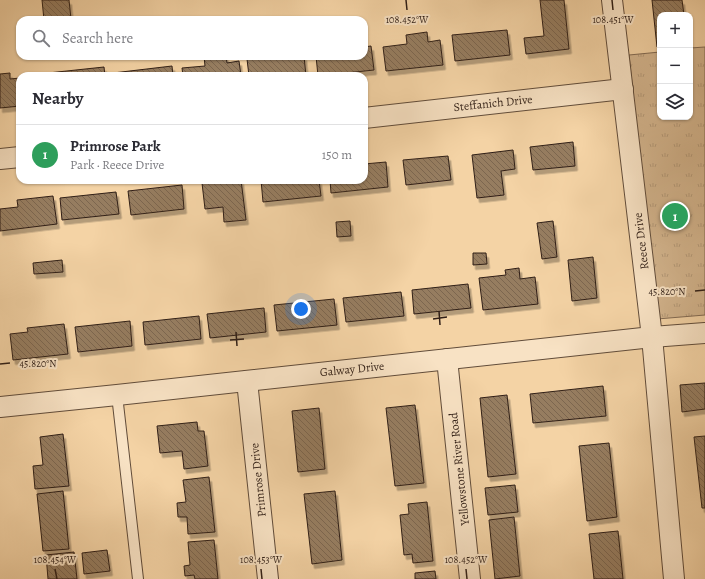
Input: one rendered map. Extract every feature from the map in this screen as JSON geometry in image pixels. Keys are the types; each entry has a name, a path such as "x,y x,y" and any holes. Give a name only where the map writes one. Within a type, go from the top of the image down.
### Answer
{"street":[{"name":"Reece Drive","path":"612,0 652,337 674,579"},
{"name":"Steffanich Drive","path":"368,118 623,89"},
{"path":"0,159 16,157"},
{"name":"Galway Drive","path":"0,407 652,337 705,333"},
{"name":"Yellowstone River Road","path":"447,359 470,579"},
{"name":"Primrose Drive","path":"247,381 268,579"}],"lane":[{"path":"117,395 138,579"}],"green space":[{"path":"705,47 705,315 657,319 629,55 657,52 657,120 693,120 693,48"}],"building":[{"path":"42,0 69,0 71,16 44,16"},
{"path":"540,0 564,0 569,49 526,54 524,38 544,36"},
{"path":"652,0 682,0 684,12 657,12 657,47"},
{"path":"507,30 510,55 455,61 452,35"},
{"path":"427,32 428,42 440,40 443,65 386,71 383,47 407,44 406,35"},
{"path":"368,46 371,46 374,70 355,72 318,72 316,60 368,60"},
{"path":"204,60 227,60 227,63 239,61 240,72 182,72 182,68 205,66"},
{"path":"247,60 304,60 306,72 249,72"},
{"path":"172,66 173,72 121,72"},
{"path":"104,67 105,72 57,72"},
{"path":"10,73 10,79 16,78 16,106 0,108 0,74"},
{"path":"573,142 575,166 533,170 530,147"},
{"path":"513,150 515,169 501,171 504,195 477,198 472,155"},
{"path":"448,156 451,180 406,185 403,160"},
{"path":"386,162 388,187 331,193 330,184 368,184 368,164"},
{"path":"202,184 242,184 246,220 224,222 223,207 205,209"},
{"path":"261,184 320,184 321,196 263,202"},
{"path":"182,185 184,209 131,215 128,191"},
{"path":"116,192 119,214 62,220 60,198"},
{"path":"53,196 57,224 0,231 0,209 18,207 17,200"},
{"path":"350,221 351,236 337,237 336,222"},
{"path":"553,221 557,257 542,259 537,223"},
{"path":"473,253 486,253 487,264 473,265"},
{"path":"593,257 597,298 572,301 568,260"},
{"path":"62,260 63,272 34,274 33,263"},
{"path":"519,268 520,279 535,277 538,304 483,310 479,278 506,275 505,270"},
{"path":"468,284 471,308 414,314 412,290"},
{"path":"401,292 404,316 346,322 343,298"},
{"path":"334,299 337,325 277,331 274,305"},
{"path":"264,308 266,332 210,338 207,314"},
{"path":"199,316 201,339 145,345 143,322"},
{"path":"130,321 132,346 78,352 75,327"},
{"path":"64,324 68,354 13,360 10,334 28,332 27,328"},
{"path":"705,383 705,409 682,412 680,385"},
{"path":"603,386 606,416 533,423 530,394"},
{"path":"507,395 516,474 488,477 480,398"},
{"path":"415,405 424,483 395,486 386,408"},
{"path":"319,408 325,469 298,472 292,411"},
{"path":"197,422 198,431 204,431 208,466 184,469 182,451 160,453 157,426"},
{"path":"63,434 69,486 35,489 33,466 43,465 40,437"},
{"path":"705,436 705,508 702,508 694,437"},
{"path":"609,443 617,517 587,521 579,446"},
{"path":"209,477 215,532 188,534 187,517 178,517 177,503 186,502 183,480"},
{"path":"515,485 518,512 488,515 485,488"},
{"path":"63,491 69,549 43,551 37,494"},
{"path":"335,491 342,560 312,564 304,494"},
{"path":"427,502 433,561 413,563 412,554 404,555 400,515 409,514 408,504"},
{"path":"514,517 520,576 495,579 489,520"},
{"path":"618,531 623,579 594,579 589,534"},
{"path":"214,540 218,579 195,579 194,575 185,576 184,566 190,565 188,542"},
{"path":"107,550 110,571 84,574 82,553"},
{"path":"74,552 77,579 48,579 46,555"},
{"path":"435,571 436,579 415,579 415,573"}],"place":[{"name":"Primrose Park","path":"675,216"}]}
